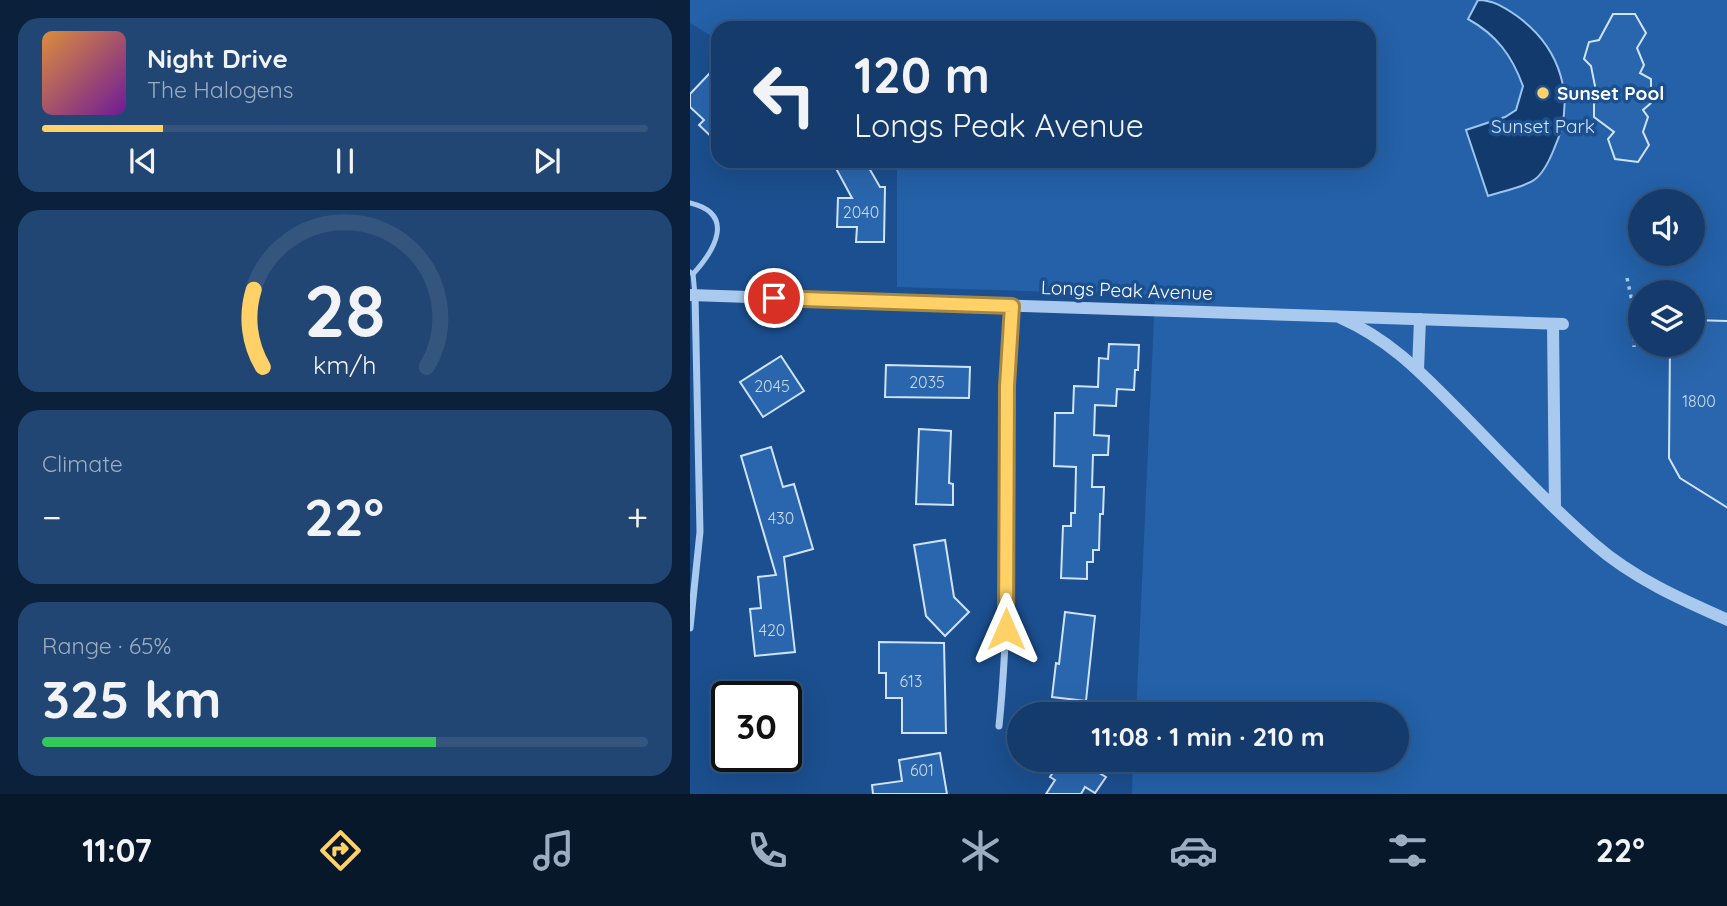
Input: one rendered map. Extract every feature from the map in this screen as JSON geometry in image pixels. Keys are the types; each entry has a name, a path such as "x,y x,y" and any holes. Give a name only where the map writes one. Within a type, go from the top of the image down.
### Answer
{"street":[{"name":"Longs Peak Avenue","path":"692,295 1558,324 1555,508"},
{"path":"690,628 700,532 692,295"},
{"path":"999,726 1006,656 1007,386 1012,306"},
{"path":"1334,316 1381,339 1418,370 1555,508 1625,568 1728,620"},
{"path":"1418,370 1420,318"}],"lane":[{"path":"690,203 703,206 713,214 718,229 715,243 706,260 691,272 692,295"}],"path":[{"path":"1626,278 1628,286"}],"green space":[{"name":"Sunset Park","path":"690,0 1727,0 1727,794 1132,794 1133,772 1409,772 1409,702 1137,702 1155,295 897,287 897,168 1376,168 1376,21 711,21 711,36 690,23"}],"shaded area":[{"name":"Sunset Pool","path":"1478,0 1503,7 1517,16 1545,43 1561,76 1564,93 1561,130 1543,170 1530,183 1488,196 1466,130 1505,117 1516,110 1523,86 1502,47 1468,19"}],"building":[{"path":"1613,14 1635,14 1646,33 1637,48 1644,65 1640,73 1651,79 1651,103 1643,110 1648,117 1643,132 1649,145 1638,162 1615,159 1608,139 1614,132 1594,117 1594,103 1598,101 1591,66 1584,59 1589,42 1599,40"},
{"path":"709,74 711,76 711,136 699,125 704,120 690,107 690,94"},
{"path":"836,168 869,168 880,187 885,187 884,242 856,242 857,227 837,227 838,198 852,198"},
{"path":"1705,320 1728,321 1728,508 1680,478 1669,458 1670,357 1705,357"},
{"path":"1109,344 1139,345 1134,390 1117,389 1116,406 1095,405 1094,435 1109,436 1108,455 1093,455 1092,487 1104,487 1099,550 1093,550 1093,562 1087,562 1087,579 1061,578 1063,526 1071,526 1071,513 1075,513 1076,467 1054,466 1055,413 1073,413 1074,386 1098,387 1099,358 1108,359"},
{"path":"781,356 804,391 763,417 740,382"},
{"path":"886,365 970,367 969,398 885,397"},
{"path":"919,429 951,431 949,483 953,484 953,505 916,504"},
{"path":"771,447 783,487 794,484 813,549 784,557 795,652 755,656 750,609 761,608 758,577 776,575 741,456"},
{"path":"945,540 954,597 969,612 945,636 926,616 914,545"},
{"path":"1065,612 1095,616 1086,701 1052,697"},
{"path":"879,642 944,643 946,733 902,733 902,698 886,698 886,673 879,673"},
{"path":"940,753 947,794 873,794 872,785 902,781 899,760"},
{"path":"1053,772 1097,772 1106,777 1095,793 1085,787 1081,794 1046,794 1055,780 1050,777"}],"place":[{"name":"Sunset Pool","path":"1543,93"}],"route":[{"path":"774,298 1012,306 1007,386 1006,629"}]}
